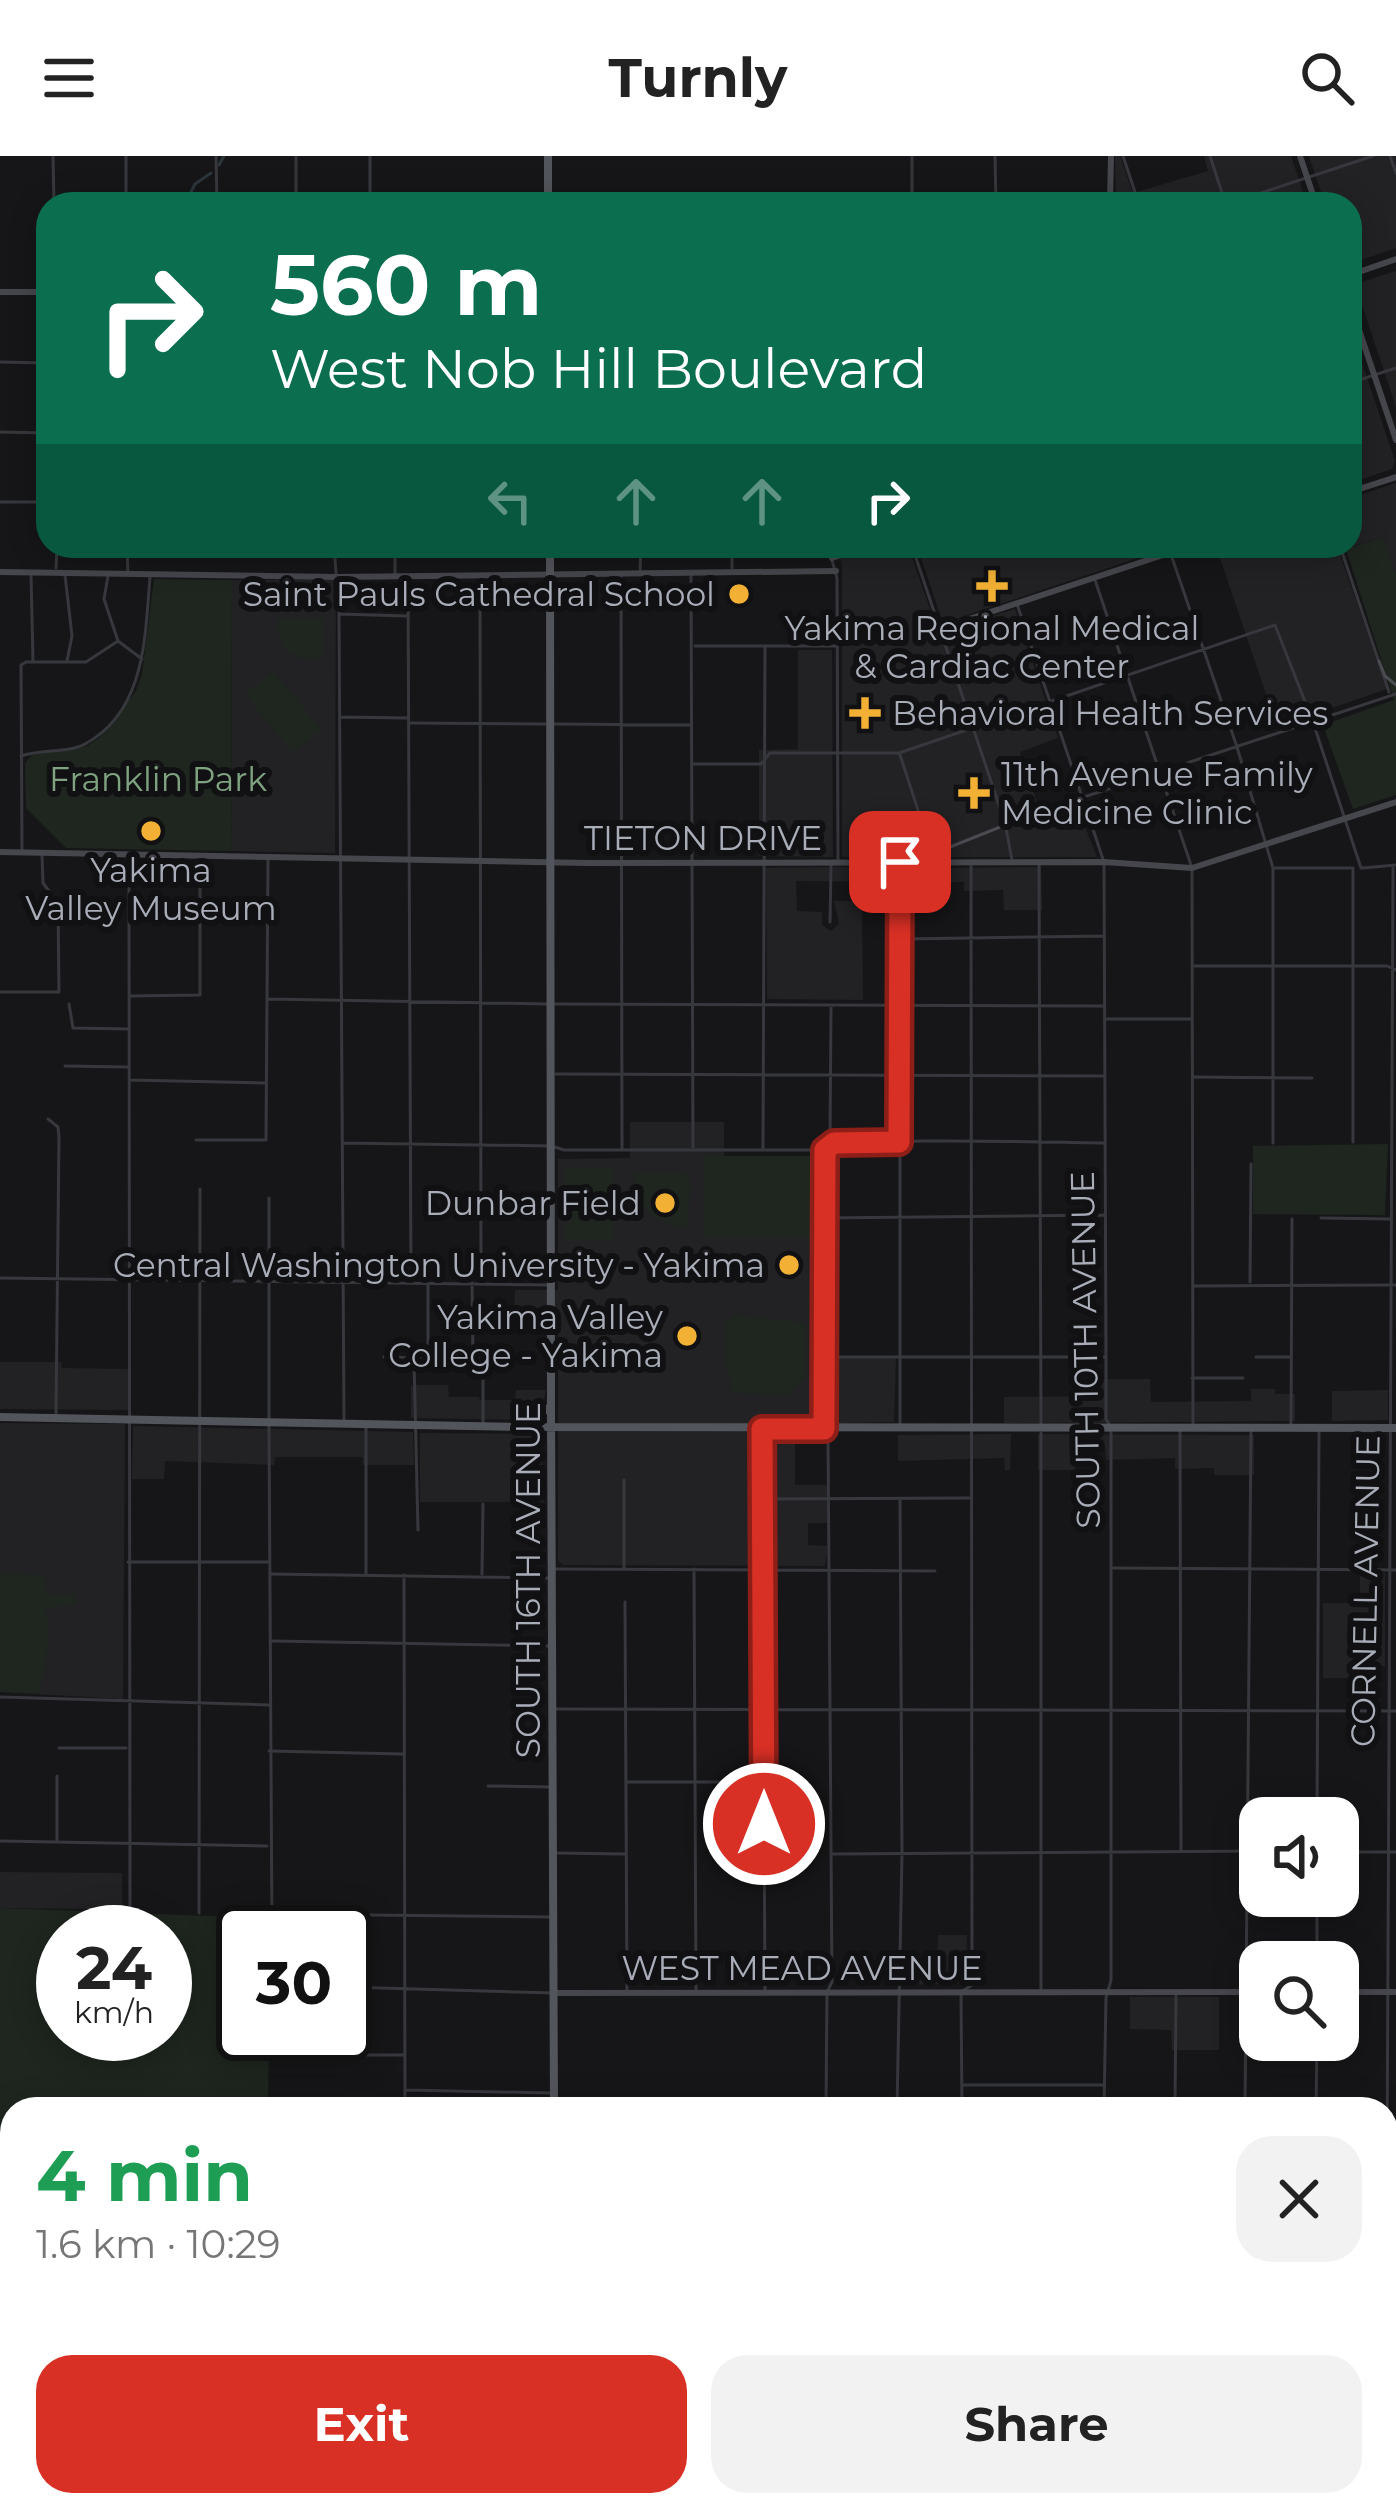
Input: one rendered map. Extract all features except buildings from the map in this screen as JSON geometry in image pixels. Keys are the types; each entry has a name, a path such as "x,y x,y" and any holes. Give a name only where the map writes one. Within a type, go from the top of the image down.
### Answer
{"main road":[{"path":"548,156 548,192"},
{"name":"SOUTH 16TH AVENUE","path":"550,558 554,2097"},
{"path":"521,1427 551,1405"},
{"path":"0,1417 551,1429 1393,1428"}],"street":[{"path":"53,156 54,192"},
{"path":"126,192 127,156"},
{"path":"216,156 217,192"},
{"path":"296,156 296,192"},
{"path":"370,156 370,192"},
{"path":"912,156 912,192"},
{"path":"995,156 996,192"},
{"path":"1111,156 1111,192"},
{"path":"1123,156 1135,192"},
{"path":"1210,156 1222,192"},
{"path":"1300,156 1312,192"},
{"path":"1263,192 1373,156"},
{"path":"1390,156 1396,173"},
{"path":"1362,271 1396,259"},
{"path":"0,292 36,292"},
{"path":"1362,340 1396,440"},
{"path":"0,362 36,363"},
{"path":"1362,379 1396,368"},
{"path":"0,432 36,433"},
{"path":"1362,488 1396,477"},
{"path":"0,502 36,502"},
{"path":"58,558 72,636 66,661"},
{"path":"127,558 128,574"},
{"path":"334,558 339,614 344,1425"},
{"path":"395,558 395,576"},
{"path":"640,558 640,573"},
{"path":"732,558 733,572"},
{"path":"830,922 830,866 838,862 836,572 832,558"},
{"path":"916,558 1005,823 1012,862"},
{"path":"939,629 1146,558"},
{"path":"1172,558 1273,868 1273,1143"},
{"path":"1005,823 1393,694 1344,558"},
{"path":"0,572 338,577 836,572"},
{"path":"692,572 693,1150"},
{"path":"31,573 33,662"},
{"path":"480,573 481,1283"},
{"path":"108,574 104,599 118,641 142,659"},
{"path":"622,574 622,1150"},
{"path":"20,756 49,748 72,749 100,733 137,682 151,575"},
{"path":"408,575 411,1283"},
{"path":"1095,578 1192,868 1193,1428"},
{"name":"SOUTH 10TH AVENUE","path":"1017,604 1104,862 1106,1418 1111,1428 1111,1850 1104,2097"},
{"path":"339,614 409,616"},
{"path":"765,761 770,754 899,753 1275,625 1361,868"},
{"path":"22,853 23,663 86,662 118,641"},
{"path":"692,646 837,646"},
{"path":"763,1150 765,646"},
{"path":"340,718 479,724 691,724"},
{"path":"899,753 935,862"},
{"path":"692,764 765,761"},
{"name":"TIETON DRIVE","path":"0,852 621,863 1040,861 1192,868 1396,802"},
{"path":"0,992 59,992 58,904 43,883 42,853"},
{"path":"129,855 130,1905"},
{"path":"129,996 200,994 200,856"},
{"path":"196,1140 266,1140 268,858"},
{"path":"1040,861 1041,1992"},
{"path":"900,862 900,1429"},
{"path":"962,2097 962,1992 972,1984 971,862"},
{"path":"1273,868 1394,867"},
{"name":"CORNELL AVENUE","path":"1388,2097 1392,1992 1388,1712 1393,1570 1394,867"},
{"path":"1353,868 1353,1142"},
{"path":"901,939 1106,936"},
{"path":"1194,966 1394,969"},
{"path":"268,999 1105,1006"},
{"path":"69,1004 74,1028 129,1029"},
{"path":"826,2097 827,1992 832,1982 832,1570 828,1435 824,1429 824,1218 831,1006"},
{"path":"1106,1019 1193,1019"},
{"path":"65,1066 128,1067"},
{"path":"552,1074 1106,1076"},
{"path":"1193,1077 1312,1078"},
{"path":"128,1080 266,1083"},
{"path":"48,1119 58,1126 59,1137 56,1418"},
{"path":"340,1143 552,1146 564,1150 825,1150 834,1143 899,1142 1106,1143"},
{"path":"1250,1286 1251,1164"},
{"path":"199,1913 200,1189"},
{"path":"269,1198 272,1905"},
{"path":"824,1218 1106,1215"},
{"path":"1321,1218 1393,1219"},
{"path":"1292,1219 1292,1428"},
{"path":"0,1278 552,1285"},
{"path":"418,1530 414,1361 428,1354 428,1283"},
{"path":"472,1283 472,1358"},
{"path":"1193,1286 1395,1285"},
{"path":"824,1357 1106,1357"},
{"path":"1256,1357 1291,1357"},
{"path":"384,1358 483,1358 482,1427"},
{"path":"1192,1378 1243,1378"},
{"path":"366,1425 366,1575"},
{"path":"1180,1428 1181,1851"},
{"path":"1249,1797 1251,1428"},
{"path":"1317,1797 1319,1428"},
{"path":"762,1429 765,1991"},
{"path":"624,1480 624,1570"},
{"path":"763,1499 971,1498"},
{"path":"897,2097 902,1853 900,1499"},
{"path":"482,1576 483,1504"},
{"path":"128,1562 271,1562"},
{"path":"1111,1568 1393,1570"},
{"path":"694,1569 696,1991"},
{"path":"271,1574 934,1571"},
{"path":"404,1575 405,2097"},
{"path":"625,1602 627,1991"},
{"path":"271,1641 553,1646"},
{"path":"0,1696 271,1705"},
{"path":"553,1709 1396,1712"},
{"path":"59,1748 128,1748"},
{"path":"269,1751 404,1754"},
{"path":"57,1776 57,1842"},
{"path":"626,1783 764,1782"},
{"path":"488,1786 554,1787"},
{"path":"0,1841 269,1846"},
{"path":"832,1854 1239,1851"},
{"path":"1359,1852 1396,1852"},
{"path":"554,1853 626,1854"},
{"path":"372,1915 554,1917"},
{"name":"WEST MEAD AVENUE","path":"372,1989 1239,1992"},
{"path":"1175,2097 1176,1991"},
{"path":"1359,1992 1392,1992"},
{"path":"372,2055 405,2055"},
{"path":"1245,2097 1246,2061"},
{"path":"1316,2061 1316,2097"},
{"path":"963,2085 1104,2086"},
{"path":"405,2090 554,2093"}],"shaded area":[{"path":"1115,156 1120,156 1133,192 1116,192"},
{"path":"1204,156 1291,156 1303,192 1136,192 1208,171"},
{"path":"1309,156 1396,156 1396,248 1362,260 1362,192 1321,192"},
{"path":"1396,271 1396,407 1362,305 1362,282"},
{"path":"1362,363 1395,461 1392,469 1362,479"},
{"path":"1396,483 1396,575 1383,537 1362,544 1362,494"},
{"path":"840,558 912,558 938,632 1015,609 1058,738 1020,752 1042,817 1076,804 1097,857 842,857"},
{"name":"Yakima Regional Medical & Cardiac Center","path":"921,558 1138,558 943,623"},
{"path":"1220,558 1341,558 1387,689 1277,727"},
{"path":"232,580 336,580 335,853 231,851"},
{"path":"798,650 832,650 833,857 759,856 759,750 798,749"},
{"path":"896,866 896,882 796,881 797,911 822,912 822,925 831,931 839,924 834,901 862,901 863,1000 767,999 766,868"},
{"path":"1041,867 1042,910 1004,910 1003,890 964,891 964,882 933,882 933,868"},
{"name":"Yakima Valley College - Yakima","path":"630,1122 724,1122 724,1156 816,1156 817,1358 896,1358 894,1422 795,1424 795,1485 827,1485 828,1523 808,1523 808,1545 828,1546 825,1566 563,1565 558,1561 558,1315 514,1314 515,1290 558,1290 558,1159 630,1158"},
{"path":"0,1362 130,1369 130,1410 0,1409"},
{"path":"1100,1379 1150,1379 1151,1402 1251,1401 1251,1389 1275,1389 1275,1394 1295,1394 1295,1421 1004,1423 1004,1397 1100,1396"},
{"path":"411,1385 448,1385 449,1397 480,1400 515,1400 516,1390 546,1390 542,1409 526,1420 411,1418"},
{"path":"1388,1390 1388,1420 1332,1421 1332,1391"},
{"path":"0,1423 125,1424 123,1699 0,1692"},
{"path":"133,1426 413,1432 414,1465 363,1465 362,1457 275,1457 274,1465 165,1461 164,1479 132,1479"},
{"path":"420,1433 541,1434 544,1502 420,1502"},
{"path":"1011,1434 1010,1470 1005,1470 1004,1458 898,1461 898,1435"},
{"path":"1038,1434 1254,1435 1254,1475 1214,1475 1214,1468 1175,1469 1175,1458 1106,1460 1105,1447 1075,1448 1075,1470 1038,1470"},
{"path":"1360,1573 1385,1573 1385,1666 1363,1667 1363,1678 1323,1678 1323,1603 1360,1603"},
{"path":"0,1872 122,1873 122,1905 0,1908"},
{"path":"938,1935 967,1935 966,1983 906,1985 906,1966 912,1965 912,1959 937,1959"},
{"path":"1130,1997 1219,1997 1219,2050 1172,2050 1171,2030 1130,2029"}],"green space":[{"path":"1383,537 1396,575 1396,795 1353,809 1324,728 1394,700 1349,558 1362,558 1362,544"},
{"name":"Franklin Park","path":"154,579 232,580 231,851 66,848 26,808 25,763 32,755 87,746 100,737 136,691"},
{"path":"278,619 323,620 323,658 289,652 280,638"},
{"path":"273,671 322,730 293,753 245,694"},
{"path":"1388,1144 1385,1215 1253,1214 1253,1146"},
{"path":"703,1156 809,1156 816,1162 817,1238 703,1238"},
{"path":"565,1168 613,1168 613,1241 565,1241"},
{"name":"Dunbar Field","path":"635,1173 683,1173 690,1180 688,1227 666,1223 649,1212 638,1195"},
{"path":"734,1315 806,1323 806,1377 790,1394 733,1393 726,1364 725,1324"},
{"path":"0,1574 44,1575 46,1595 76,1594 76,1605 46,1608 48,1640 39,1693 0,1692"},
{"path":"0,1908 36,1909 36,2061 192,2061 192,1915 216,1916 216,2061 269,2061 268,2097 0,2097"}],"waterway":[{"path":"219,165 224,156"},
{"path":"191,192 211,173"}],"tram line":[{"path":"1379,661 1385,676 1396,685"},
{"path":"945,849 1035,813"}],"place":[{"name":"Yakima Regional Medical & Cardiac Center","path":"992,586"},
{"name":"Saint Pauls Cathedral School","path":"739,594"},
{"name":"Behavioral Health Services","path":"865,713"},
{"name":"11th Avenue Family Medicine Clinic","path":"974,793"},
{"name":"Yakima Valley Museum","path":"151,831"},
{"name":"Dunbar Field","path":"665,1203"},
{"name":"Central Washington University - Yakima","path":"789,1265"},
{"name":"Yakima Valley College - Yakima","path":"687,1336"}],"route":[{"path":"764,1824 762,1429 824,1429 825,1150 834,1143 899,1142 900,862"}]}
